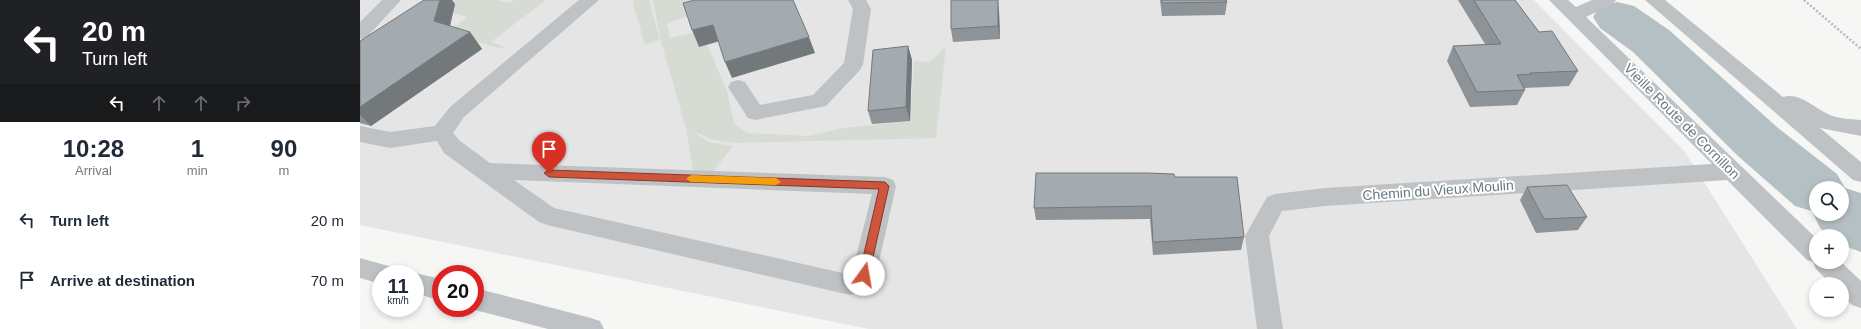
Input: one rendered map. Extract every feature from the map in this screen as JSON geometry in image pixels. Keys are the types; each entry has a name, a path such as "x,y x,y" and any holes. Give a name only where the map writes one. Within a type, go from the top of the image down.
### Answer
{"street":[{"path":"360,33 392,0"},
{"path":"360,134 390,140 442,133 457,112 590,0"},
{"path":"738,87 755,113 819,101 853,65 862,9 856,0"},
{"name":"Vieille Route de Cornillon","path":"1558,0 1809,246"},
{"path":"1574,15 1607,0"},
{"path":"1654,0 1861,174"},
{"path":"1674,0 1770,90 1826,122 1861,128"},
{"path":"442,133 452,147 485,171 547,216 850,285 864,275 885,186 485,171"},
{"name":"Chemin du Vieux Moulin","path":"1270,329 1257,236 1275,203 1325,197 1733,171"},
{"path":"360,268 372,271"},
{"path":"1832,269 1861,297"},
{"path":"484,301 591,329"}],"path":[{"path":"1804,0 1861,49"}],"shaded area":[{"path":"360,0 1534,0 1685,152 1797,329 869,329 360,225"},
{"path":"442,0 498,0 510,3 514,0 546,0 491,42 505,47 499,48 447,33 468,17 449,12 434,12"},
{"path":"633,0 649,0 660,40 645,44"},
{"path":"653,0 729,0 706,11 667,23 670,38 693,33 699,46 707,44 727,91 734,123 747,133 808,136 844,128 910,121 914,61 930,62 946,46 936,138 734,143 714,140 690,130 709,142 733,146 712,173 693,171 686,128 661,41"}],"building":[{"path":"424,0 440,0 434,21 470,32 360,107 360,41"},
{"path":"695,0 793,0 809,37 725,62 713,25 692,30 683,3"},
{"path":"951,0 998,0 998,26 951,29"},
{"path":"1162,0 1226,0 1227,2 1162,3"},
{"path":"1474,0 1515,0 1539,32 1552,31 1578,71 1517,75 1525,90 1477,92 1453,46 1501,44"},
{"path":"908,46 906,107 868,111 873,50"},
{"path":"1036,173 1147,173 1174,174 1175,177 1237,177 1244,237 1153,242 1151,206 1034,208"},
{"path":"1567,185 1587,217 1544,219 1527,187"}],"waterway":[{"path":"1617,17 1651,41 1758,142 1809,184"},
{"path":"1849,217 1861,227"}],"slow traffic":[{"path":"691,179 776,182"}],"route":[{"path":"549,173 885,186 864,275"}]}
